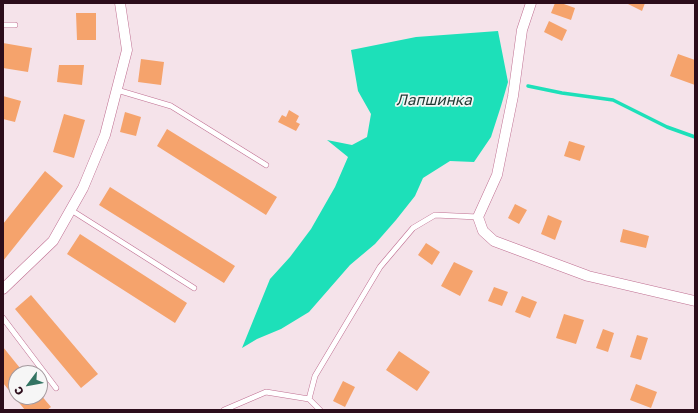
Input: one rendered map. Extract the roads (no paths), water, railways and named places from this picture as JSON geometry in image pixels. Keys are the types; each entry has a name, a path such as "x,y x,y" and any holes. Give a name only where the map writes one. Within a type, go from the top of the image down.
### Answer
{"street":[{"path":"3,289 53,241 83,188 105,135 127,50 120,3"},
{"path":"531,3 522,30 514,96 497,175 478,217 483,231 494,241 588,276 695,301"}],"lane":[{"path":"3,25 15,24"},
{"path":"117,90 171,106 266,165"},
{"path":"71,210 194,288"},
{"path":"309,399 315,376 380,267 412,228 434,215 478,217"},
{"path":"3,318 56,388"},
{"path":"224,410 266,392 309,399 320,410"}],"water":[{"name":"Лапшинка","path":"498,31 508,82 491,137 474,162 450,161 423,178 415,196 396,220 375,244 350,265 309,312 281,329 257,339 242,348 270,279 290,257 311,229 335,187 348,157 327,140 352,145 367,137 371,114 358,91 351,50 416,37"}],"waterway":[{"path":"528,86 562,93 613,100 667,127 695,137"}]}
